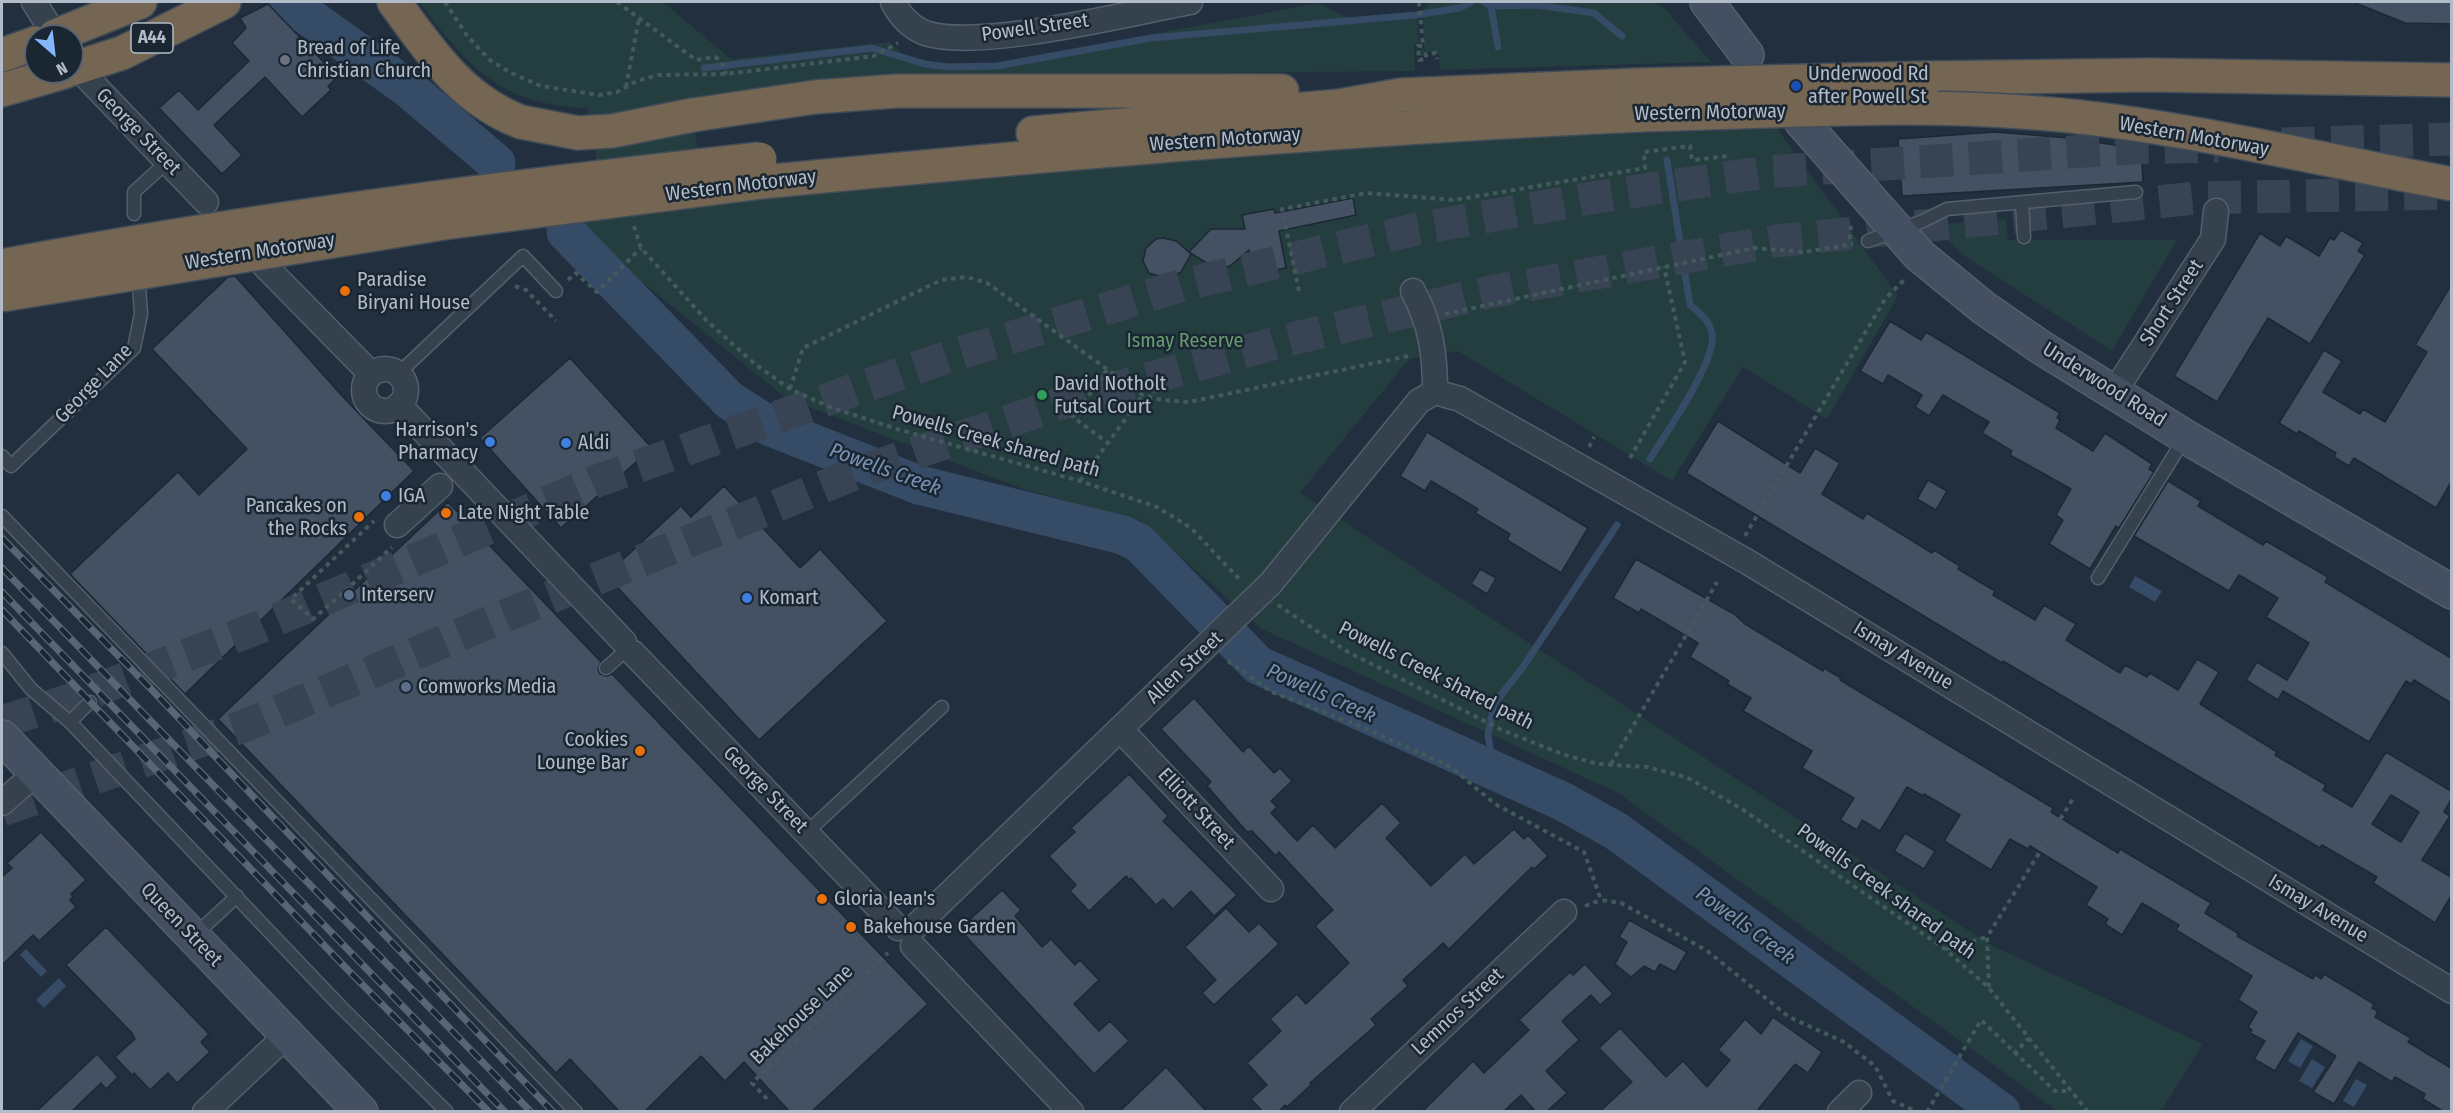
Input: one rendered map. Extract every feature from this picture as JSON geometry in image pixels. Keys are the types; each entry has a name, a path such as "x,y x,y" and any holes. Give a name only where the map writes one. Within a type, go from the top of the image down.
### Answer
{"highway":[{"name":"A44","path":"84,24 140,2"},
{"name":"A44","path":"84,64 122,53 224,2"},
{"path":"394,2 457,83 484,105 521,122 578,133 612,131 693,115 815,97 896,91 1339,91 1401,95"},
{"path":"2,55 24,47"},
{"name":"Western Motorway","path":"2,266 277,219 565,181 1074,152 1258,137 1640,100 1928,78 2150,75 2451,80"},
{"name":"A44","path":"2,90 24,83"},
{"name":"Western Motorway","path":"2,295 761,171 1143,122 1339,106 1401,95 2024,112 2144,125 2451,184"}],"main road":[{"path":"1707,2 1747,55"},
{"name":"Underwood Road","path":"1801,121 1874,239 1919,255 1984,308 2042,348 2451,592"},
{"name":"Queen Street","path":"2,737 361,1112"}],"street":[{"path":"34,2 48,24"},
{"path":"893,2 910,25"},
{"name":"Powell Street","path":"910,25 940,36 996,35 1026,32 1190,2"},
{"name":"George Street","path":"84,81 206,202"},
{"name":"Short Street","path":"2115,391 2213,239 2216,211"},
{"path":"264,266 371,374"},
{"path":"1413,291 1428,318 1435,361 1436,392"},
{"path":"387,369 398,374 406,386 405,394 399,405 387,411 371,406 363,391 371,374 387,369"},
{"name":"Ismay Avenue","path":"1436,392 1460,399 1733,553 2451,991"},
{"name":"Allen Street","path":"909,934 1236,619 1270,584 1419,401 1436,392"},
{"name":"George Street","path":"399,405 622,654 909,934 1071,1112"},
{"path":"390,520 440,486"},
{"name":"Elliott Street","path":"1120,729 1271,889"},
{"path":"2,803 36,773"},
{"name":"Lemnos Street","path":"1352,1112 1564,912"},
{"path":"204,1112 287,1035"},
{"path":"1840,1112 1859,1093"}],"lane":[{"path":"134,214 134,192 167,162"},
{"path":"1874,239 1947,209 2136,192"},
{"path":"2022,202 2024,237"},
{"path":"398,374 523,256 556,291"},
{"name":"George Lane","path":"2,456 11,466 134,348 141,314 139,286"},
{"path":"2098,578 2186,436"},
{"path":"2,516 576,1112"},
{"path":"2,653 31,689 70,722 148,807 237,896 340,1006 447,1112"},
{"path":"70,722 90,702"},
{"path":"806,833 942,707"},
{"path":"193,937 237,896"}],"path":[{"path":"445,2 468,38 490,60 511,74 541,86 599,95 658,75 726,74 874,56 898,43 910,25"},
{"path":"617,2 696,60 715,57 721,61 726,74"},
{"path":"1419,2 1423,46 1418,46 1419,60 1426,59 1426,54 1436,53 1437,59"},
{"path":"626,87 639,18"},
{"path":"1299,291 1282,209 1367,193 1454,200 1645,168 1644,152 1690,146 1692,160 1730,156"},
{"path":"1850,243 1851,223"},
{"name":"Powells Creek shared path","path":"634,226 641,248 706,320 755,364 790,388 830,407 897,429 1137,499 1173,516 1191,528 1231,572 1270,584 1348,652 1502,730 1562,754 1611,764 1647,767 1686,777 1742,809 1945,949 1989,988 2088,1112"},
{"path":"1428,318 1754,248 1804,252 1874,239"},
{"path":"556,291 576,273 597,292 641,248"},
{"path":"1629,458 1685,362 1664,267"},
{"path":"790,388 803,348 941,280 967,277 987,283 1143,395 1162,400 1189,402 1408,356"},
{"path":"1733,553 1885,299 1904,280"},
{"path":"515,286 526,290 556,321"},
{"path":"1107,370 1073,417 1108,444"},
{"path":"1080,481 1143,395"},
{"path":"390,520 392,548 313,619 291,599 390,520"},
{"path":"1611,764 1717,582"},
{"path":"345,591 349,595"},
{"path":"1228,661 1272,692 1355,724 1451,767 1495,804 1584,852 1601,900 1621,903 1706,950 1789,1017 1844,1042 1875,1066 1893,1101 1918,1112"},
{"path":"1989,988 1987,937 2074,797"},
{"path":"1945,949 1987,937"},
{"name":"Bakehouse Lane","path":"767,1099 752,1083 888,953"},
{"path":"1927,1112 1981,1020 2055,1091 2071,1091"},
{"path":"2014,1054 2029,1038"}],"green space":[{"name":"Ismay Reserve","path":"419,2 663,2 731,59 889,42 900,52 900,56 931,65 962,68 994,68 1026,64 1121,44 1185,35 1417,18 1419,43 1414,45 1415,71 897,76 690,101 706,202 1344,145 1777,128 1898,296 1827,419 1743,367 1672,481 1458,351 1409,359 1300,493 1989,944 2203,1044 2161,1111 2057,1111 1618,793 1262,629 1139,520 1023,489 786,398 566,221 607,215 587,108 531,99 489,78 454,46"},
{"path":"1427,2 1653,2 1664,8 1711,62 1440,70 1438,51 1424,52 1424,56 1420,56 1421,49 1424,48 1423,9 1428,7"},
{"path":"1319,3 1348,18 1148,35"},
{"path":"2006,219 2008,240 2177,240 2112,351 1963,255 1940,233 1940,224"}],"water":[{"path":"2135,576 2162,591 2155,602 2129,587"},
{"path":"26,949 47,971 41,977 20,955"},
{"path":"59,978 66,986 44,1008 36,1000"},
{"path":"2301,1039 2313,1046 2300,1068 2288,1061"},
{"path":"2312,1059 2325,1067 2312,1088 2299,1081"},
{"path":"2356,1079 2367,1085 2354,1107 2343,1101"}],"building":[{"path":"2353,2 2451,2 2451,24 2405,23"},
{"path":"268,4 338,77 328,86 331,90 302,117 265,77 214,125 242,155 222,174 159,108 179,90 198,110 249,61 232,43 246,28 240,18"},
{"path":"1995,132 2069,138 2141,149 2143,182 1902,196 1898,139"},
{"path":"1353,198 1356,215 1279,231 1286,268 1254,274 1249,250 1230,266 1216,269 1189,252 1211,229 1245,229 1242,215 1274,209 1275,213"},
{"path":"2341,230 2363,243 2358,251 2365,255 2310,344 2268,318 2217,402 2174,376 2260,233 2280,246 2286,236 2319,256 2330,238 2334,240"},
{"path":"1156,239 1176,241 1191,254 1181,272 1168,279 1149,273 1143,261 1146,248"},
{"path":"235,276 344,398 414,471 185,694 70,574 178,472 199,495 247,449 152,349 228,277"},
{"path":"2451,285 2451,482 2436,508 2354,458 2349,466 2334,457 2336,453 2299,431 2297,434 2279,423 2324,350 2342,361 2323,392 2360,414 2363,409 2385,422 2427,352 2415,345"},
{"path":"1890,321 1921,340 1926,332 2060,413 2057,418 2060,420 2056,428 2093,451 2105,433 2152,464 2149,469 2154,472 2119,528 2116,526 2090,569 2049,544 2063,520 2056,515 2071,489 2010,455 2012,451 1982,433 1989,422 1943,395 1929,416 1915,407 1922,395 1888,375 1883,384 1860,371"},
{"name":"Aldi","path":"570,358 652,448 561,528 480,438"},
{"path":"1718,421 1800,473 1815,448 1840,463 1822,494 1863,519 1867,513 1932,553 1934,550 1960,566 1958,569 1995,591 1993,595 2035,620 2044,605 2076,624 2066,640 2120,673 2125,665 2147,677 2150,673 2178,690 2197,659 2219,672 2200,704 2277,752 2275,755 2326,785 2323,790 2352,807 2386,752 2451,791 2451,799 2444,812 2450,816 2422,860 2451,877 2451,896 2435,923 2373,883 2377,877 2322,845 2320,848 2003,661 2002,663 1686,473","holes":["2391,795 2419,812 2401,842 2372,824"]},
{"path":"1427,432 1588,528 1561,573 1507,540 1510,534 1475,513 1478,509 1431,481 1425,491 1400,476"},
{"path":"1928,480 1947,491 1936,510 1917,499"},
{"path":"2168,481 2201,501 2198,506 2263,545 2266,541 2328,577 2325,582 2451,658 2451,703 2414,680 2411,684 2406,681 2369,742 2283,691 2278,700 2246,680 2257,662 2287,680 2309,643 2266,617 2278,598 2239,575 2229,591 2134,536"},
{"name":"Komart","path":"724,486 800,568 820,549 887,621 759,740 606,575 681,506 691,517"},
{"path":"448,502 601,662 598,669 600,674 607,676 612,674 928,1004 811,1112 790,1112 744,1062 725,1081 701,1056 644,1112 620,1112 570,1059 556,1073 218,719"},
{"path":"1636,559 1734,614 1745,624 1823,671 1824,668 1841,678 1840,680 2053,808 2051,812 2118,853 2120,849 2211,903 2205,913 2239,934 2237,936 2313,979 2315,975 2321,979 2324,974 2374,1004 2372,1008 2378,1011 2375,1017 2411,1038 2408,1042 2451,1068 2451,1112 2444,1112 2423,1099 2425,1094 2395,1077 2392,1082 2359,1062 2334,1104 2313,1092 2336,1056 2298,1033 2275,1071 2254,1059 2265,1041 2250,1033 2252,1030 2248,1027 2257,1012 2238,1000 2252,976 2176,930 2179,925 2142,903 2122,935 2105,924 2108,919 2086,905 2097,887 2030,846 2028,849 2010,839 1991,870 1944,841 1960,815 1924,794 1923,796 1907,787 1880,831 1862,820 1857,830 1840,820 1854,798 1802,768 1812,751 1743,711 1751,698 1727,684 1729,681 1690,657 1698,643 1641,609 1639,613 1613,598"},
{"path":"1480,569 1496,578 1487,594 1471,584"},
{"path":"1194,698 1243,752 1249,746 1274,773 1280,768 1292,781 1271,801 1277,807 1271,813 1297,841 1313,825 1335,848 1382,803 1401,823 1386,838 1431,886 1465,854 1474,864 1514,829 1524,839 1528,835 1548,856 1534,869 1532,867 1449,949 1443,943 1403,980 1408,986 1371,1019 1376,1025 1310,1083 1312,1084 1287,1107 1285,1105 1278,1112 1263,1112 1251,1099 1267,1085 1247,1063 1281,1031 1270,1019 1297,994 1306,1004 1349,963 1315,926 1333,910 1279,852 1276,856 1252,831 1247,832 1207,786 1211,782 1161,729"},
{"path":"1129,774 1168,816 1163,821 1237,895 1214,916 1191,891 1173,909 1163,899 1156,905 1131,878 1129,880 1126,876 1089,911 1070,891 1076,885 1049,856 1075,832 1071,828"},
{"path":"41,832 86,880 71,894 73,897 70,900 76,907 39,941 33,935 2,965 2,877 12,868 7,863"},
{"path":"1905,833 1935,851 1924,869 1894,851"},
{"path":"1002,890 1021,910 1015,916 1042,947 1051,939 1075,965 1080,960 1099,980 1074,1004 1099,1031 1110,1021 1129,1041 1094,1074 963,933 967,930 963,926"},
{"path":"1226,908 1249,932 1259,923 1279,944 1214,1005 1202,993 1216,980 1185,947"},
{"path":"1629,920 1687,952 1675,972 1660,964 1655,972 1644,966 1631,977 1615,964 1627,942 1619,937"},
{"path":"106,927 209,1034 201,1042 210,1052 177,1083 168,1073 150,1090 115,1057 135,1039 132,1033 66,965"},
{"path":"1585,964 1613,994 1600,1005 1591,995 1562,1021 1579,1040 1546,1071 1567,1093 1546,1112 1536,1112 1521,1095 1503,1112 1422,1112 1473,1061 1484,1073 1529,1030 1519,1020 1570,972 1573,975"},
{"path":"1773,1017 1822,1052 1808,1073 1795,1064 1756,1112 1599,1112 1632,1082 1599,1048 1620,1028 1666,1077 1683,1061 1707,1087 1730,1060 1718,1050 1745,1019 1761,1034"},
{"path":"97,1054 118,1077 106,1089 101,1083 71,1112 36,1112"},
{"path":"1166,1067 1207,1112 1119,1112"}],"waterway":[{"name":"Powells Creek","path":"288,2 409,89 496,163"},
{"path":"704,68 872,48 925,64 948,67 997,66 1151,38 1416,15 1459,8 1471,2"},
{"path":"1484,2 1491,6 1537,5 1594,13 1622,36"},
{"path":"1491,6 1498,47"},
{"path":"1650,459 1699,379 1707,361 1712,334 1707,321 1690,305 1667,160"},
{"name":"Powells Creek","path":"566,232 729,400 771,427 919,485 1123,535 1139,543 1258,665 1562,801 1616,831 2001,1112"},
{"path":"1503,776 1491,753 1488,735 1494,704 1523,667 1617,525"}],"tunnel":[{"path":"2282,144 2452,139"},
{"path":"2,722 70,700 260,627 597,481 947,357 1187,284 1417,229 1597,197 1765,172 2132,148 2218,146"},
{"path":"2,810 244,726 497,619 862,471 1062,403 1283,341 1494,291 1776,241 2196,198 2452,193"}],"railway":[{"path":"2,538 153,691 553,1112"},
{"path":"2,568 531,1112"},
{"path":"2,592 505,1112"},
{"path":"2,610 345,967 489,1112"}],"place":[{"name":"Bread of Life Christian Church","path":"285,60"},
{"name":"Underwood Rd after Powell St","path":"1796,86"},
{"name":"Paradise Biryani House","path":"345,291"},
{"name":"David Notholt Futsal Court","path":"1042,395"},
{"name":"Harrison's Pharmacy","path":"490,442"},
{"name":"Aldi","path":"566,443"},
{"name":"IGA","path":"386,496"},
{"name":"Late Night Table","path":"446,513"},
{"name":"Pancakes on the Rocks","path":"359,517"},
{"name":"Interserv","path":"349,595"},
{"name":"Komart","path":"747,598"},
{"name":"Comworks Media","path":"406,687"},
{"name":"Cookies Lounge Bar","path":"640,751"},
{"name":"Gloria Jean's","path":"822,899"},
{"name":"Bakehouse Garden","path":"851,927"}]}
